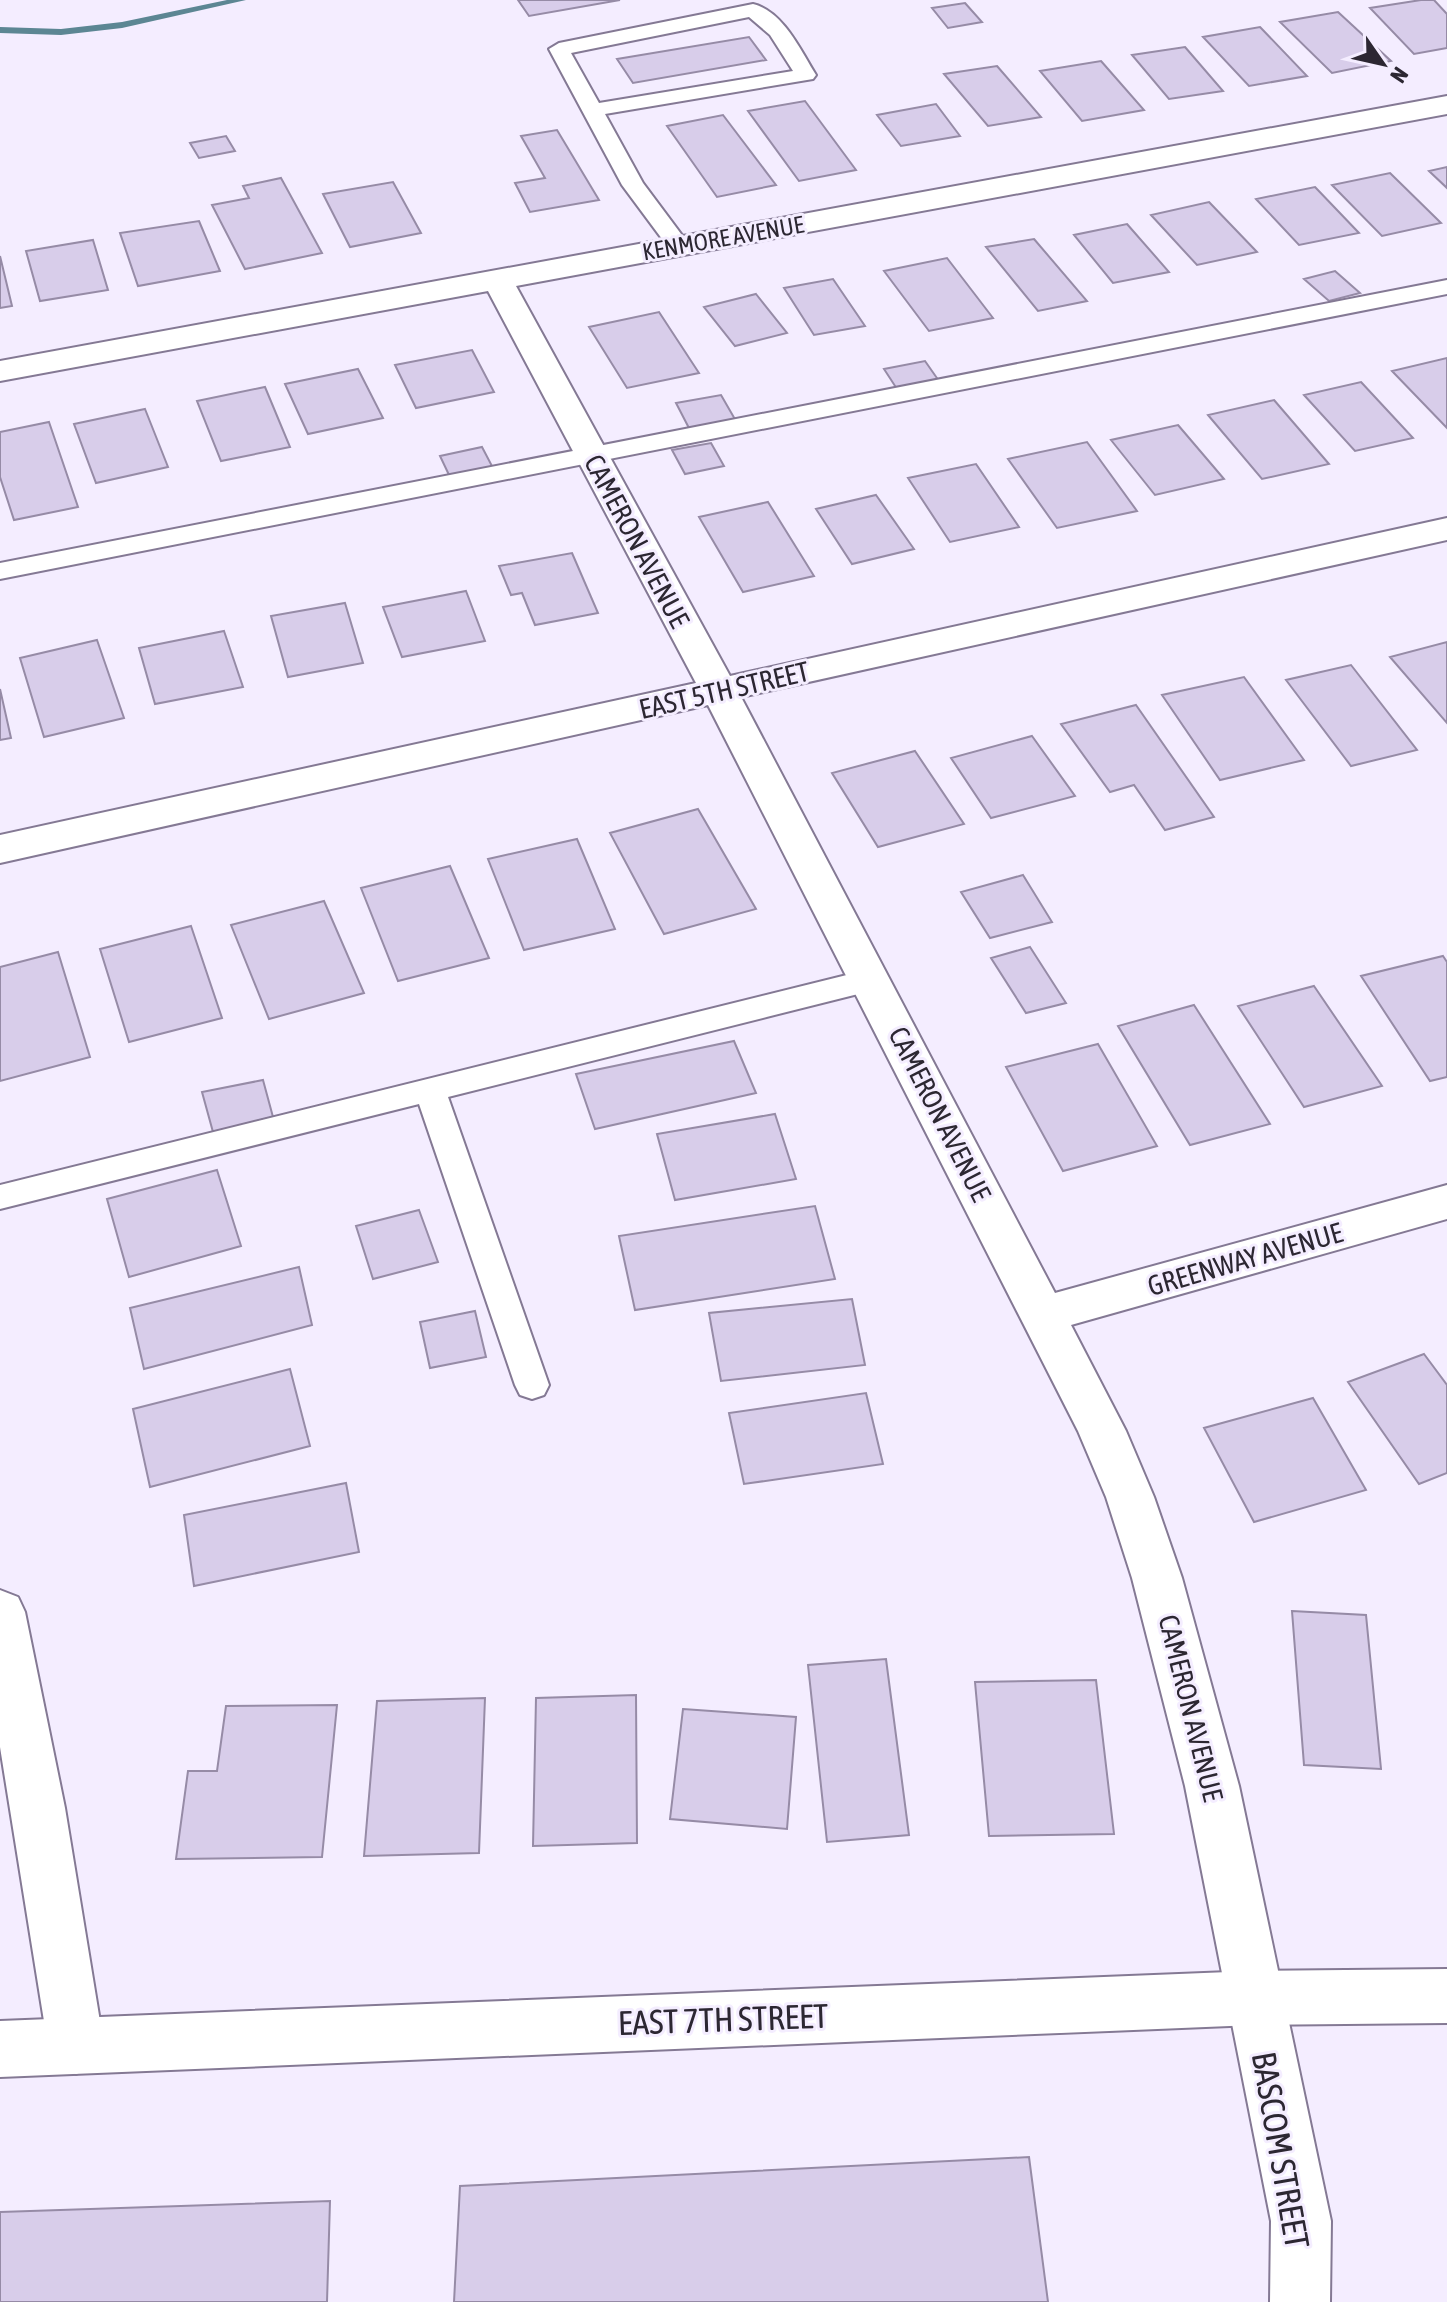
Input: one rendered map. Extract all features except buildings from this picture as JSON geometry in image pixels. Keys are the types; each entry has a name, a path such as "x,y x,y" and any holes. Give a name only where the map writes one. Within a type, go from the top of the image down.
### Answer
{"street":[{"name":"KENMORE AVENUE","path":"0,371 1447,105"},
{"name":"CAMERON AVENUE","path":"497,279 783,809 1102,1431 1130,1497 1157,1578 1212,1786 1254,1998"},
{"name":"EAST 5TH STREET","path":"0,849 1447,529"},
{"name":"GREENWAY AVENUE","path":"1043,1315 1447,1202"},
{"path":"0,1612 38,1808 76,2046"},
{"name":"EAST 7TH STREET","path":"0,2049 1254,1998 1447,1996"},
{"name":"BASCOM STREET","path":"1254,1998 1301,2221 1300,2302"}],"lane":[{"path":"592,110 806,75 778,31 753,10 559,49 592,110 633,185 679,246"},
{"path":"0,571 1447,287"},
{"path":"0,1197 871,980"},
{"path":"430,1090 532,1385"}],"waterway":[{"path":"0,30 61,32 122,25 241,0"}]}
